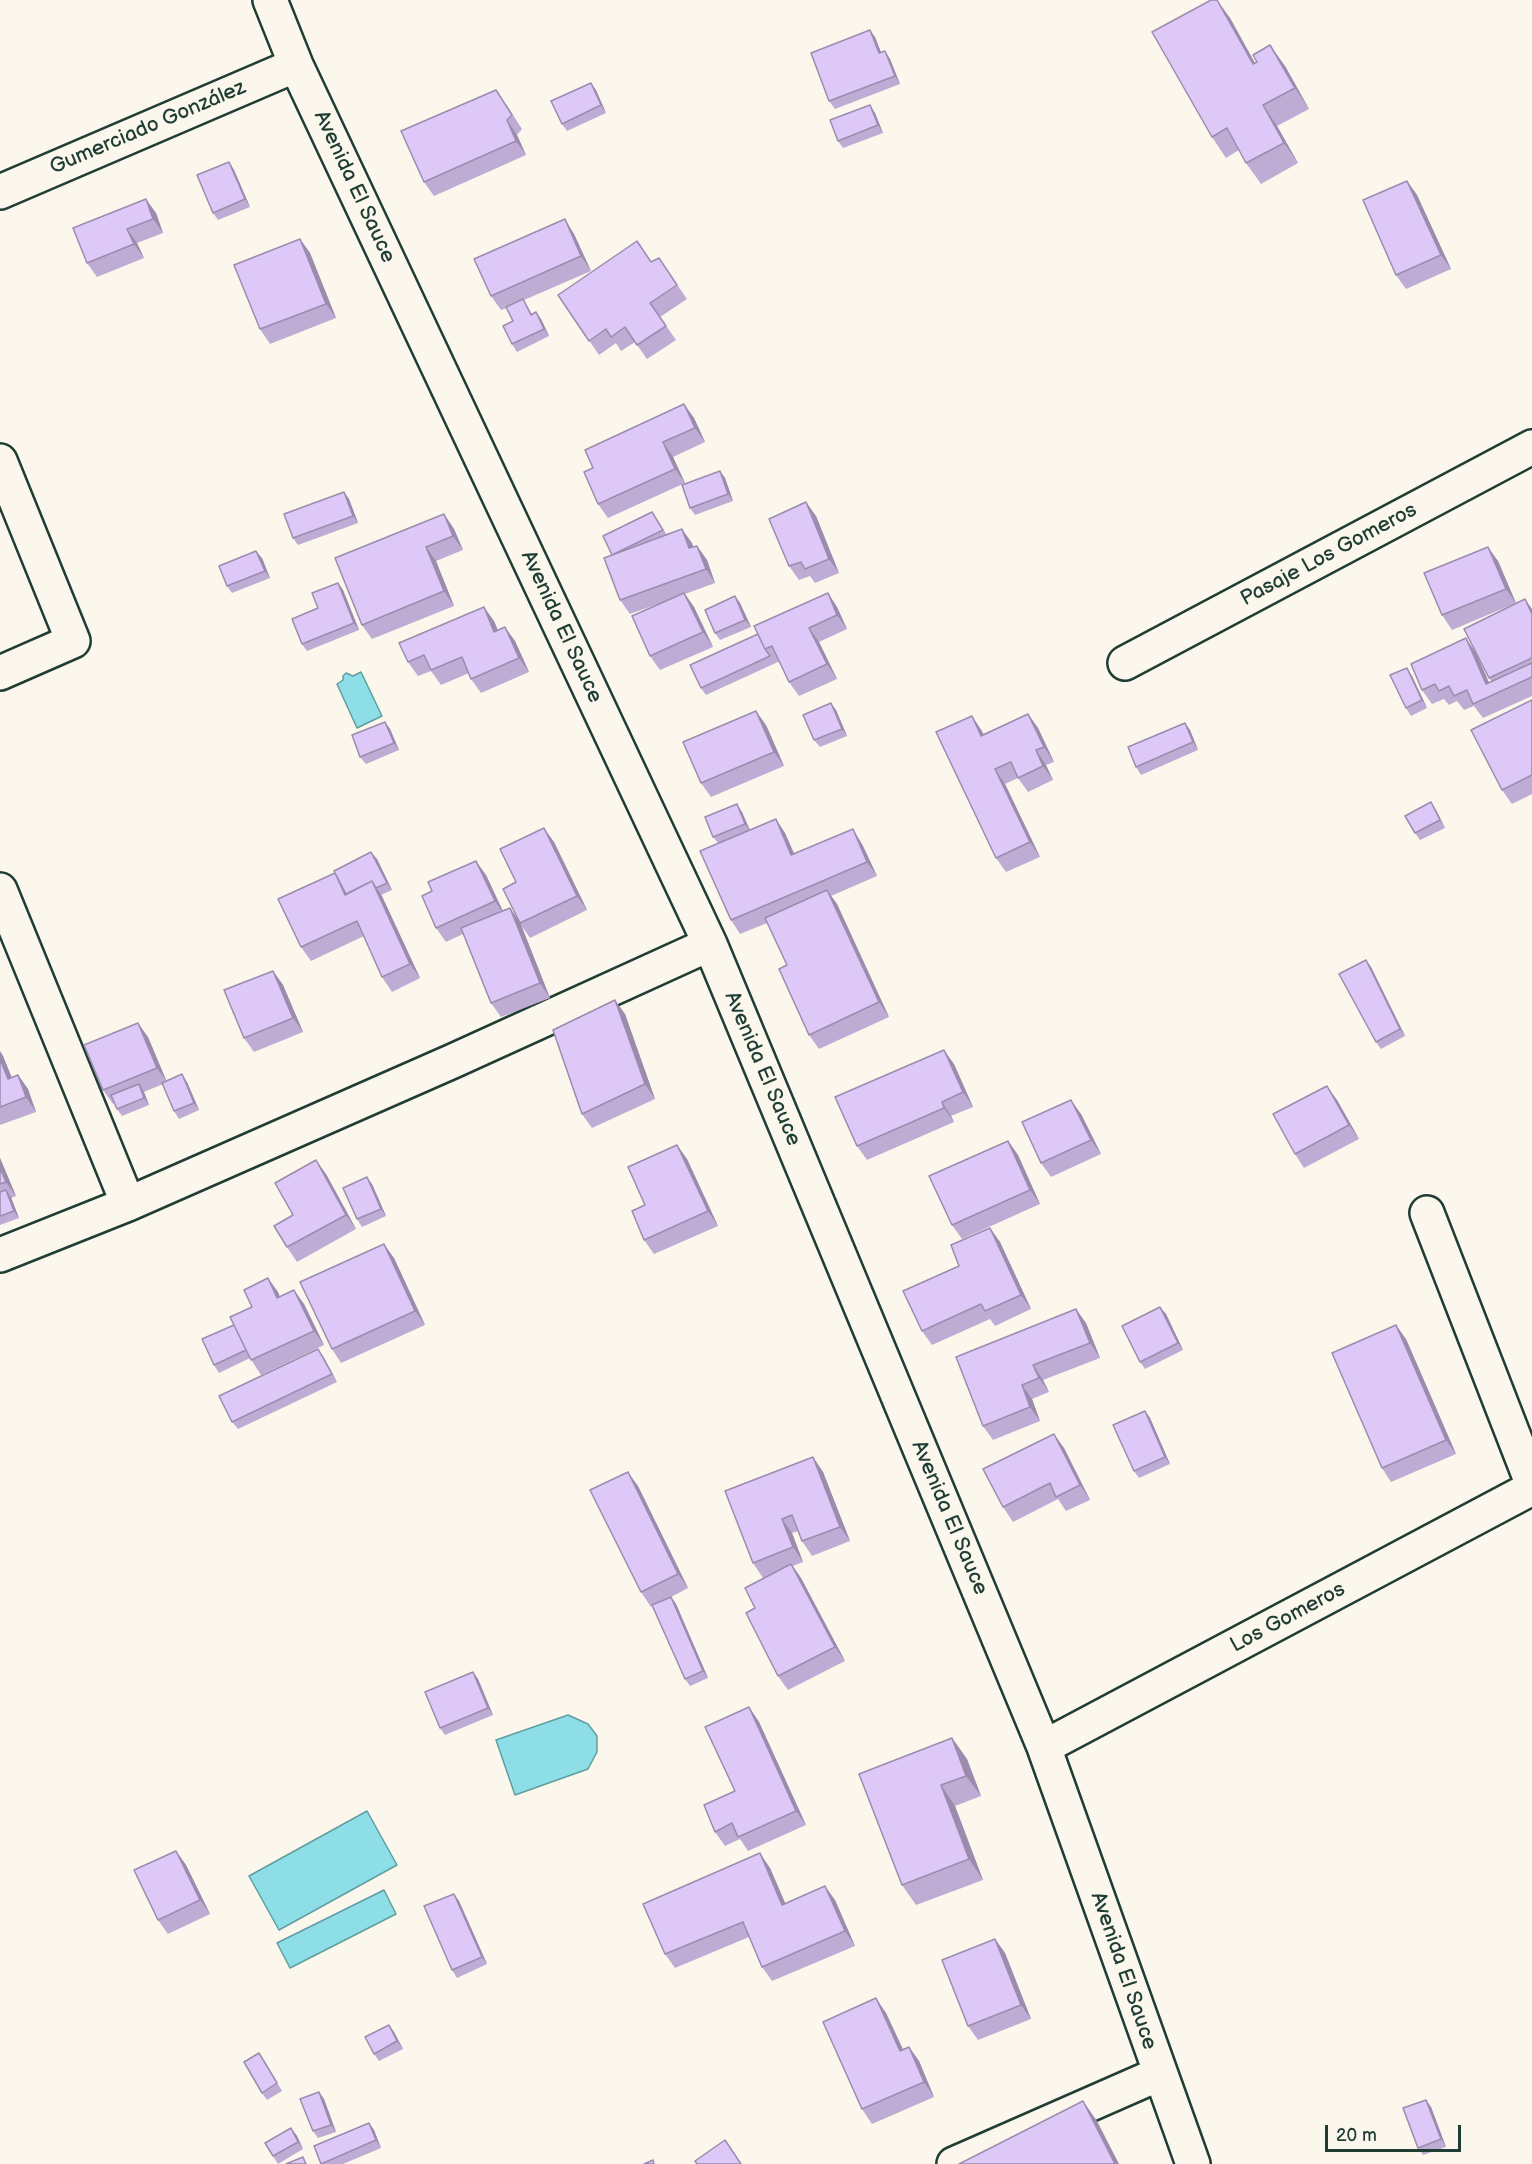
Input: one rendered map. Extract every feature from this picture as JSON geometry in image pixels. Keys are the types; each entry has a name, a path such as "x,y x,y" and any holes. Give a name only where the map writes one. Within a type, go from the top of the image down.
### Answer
{"street":[{"name":"Avenida El Sauce","path":"270,0 296,65 710,944 1044,1747 1192,2164"},
{"name":"Gumerciado González","path":"0,192 296,65"},
{"name":"Pasaje Los Gomeros","path":"1125,663 1532,447"},
{"path":"0,461 73,641 0,673"},
{"path":"0,890 128,1204"},
{"path":"0,1255 128,1204 453,1061 710,944"},
{"path":"1427,1213 1532,1483"},
{"name":"Los Gomeros","path":"1044,1747 1532,1488"},
{"path":"954,2164 1159,2074"}],"water":[{"path":"361,672 382,716 357,728 337,684 343,680 346,673 353,676"},
{"path":"568,1715 588,1724 597,1736 597,1752 588,1769 515,1795 496,1740"},
{"path":"367,1811 397,1865 279,1930 249,1876"},
{"path":"384,1890 396,1914 290,1968 277,1943"}],"building":[{"path":"1211,0 1217,0 1253,64 1257,62 1253,55 1270,45 1295,88 1263,105 1284,143 1246,163 1227,128 1212,137 1152,32"},
{"path":"870,30 879,53 885,51 895,76 829,101 811,53"},
{"path":"591,83 601,105 562,124 551,101"},
{"path":"496,90 512,115 507,120 516,141 424,182 401,131"},
{"path":"870,105 878,125 838,141 830,120"},
{"path":"229,162 245,199 213,213 197,175"},
{"path":"1407,181 1441,255 1396,275 1363,200"},
{"path":"146,199 153,219 127,229 134,244 87,263 73,228"},
{"path":"565,219 581,256 491,296 474,259"},
{"path":"300,239 326,304 260,329 234,265"},
{"path":"637,241 651,262 659,258 677,285 650,303 666,326 637,345 625,327 611,337 606,329 589,341 558,295"},
{"path":"523,299 531,315 536,312 544,329 512,344 503,326 513,321 506,307"},
{"path":"684,404 695,428 663,442 675,469 598,504 584,472 593,468 585,450"},
{"path":"720,471 728,494 690,508 682,485"},
{"path":"344,492 353,516 293,538 284,514"},
{"path":"806,502 829,559 805,569 801,562 789,566 769,519"},
{"path":"652,512 663,530 612,555 603,536"},
{"path":"444,514 453,536 426,547 444,591 362,625 335,558"},
{"path":"682,529 689,548 697,546 706,569 620,600 604,558"},
{"path":"1488,547 1506,589 1442,615 1424,573"},
{"path":"256,551 265,571 227,586 219,566"},
{"path":"338,583 354,623 302,644 292,619 318,608 312,593"},
{"path":"684,593 703,632 650,656 632,616"},
{"path":"828,593 837,615 809,628 827,664 789,682 772,646 765,649 754,626"},
{"path":"735,596 745,620 715,633 705,610"},
{"path":"1525,599 1532,614 1532,658 1489,678 1464,629"},
{"path":"484,607 494,632 505,627 519,658 471,679 462,657 431,670 424,655 408,662 399,643"},
{"path":"758,634 770,656 701,688 690,665"},
{"path":"1466,638 1486,684 1532,663 1532,677 1473,704 1467,690 1454,696 1449,686 1439,691 1435,684 1422,690 1411,664"},
{"path":"1407,668 1422,700 1406,708 1390,675"},
{"path":"1532,700 1532,775 1502,790 1471,730"},
{"path":"831,703 842,729 814,740 803,715"},
{"path":"756,711 774,752 701,783 683,742"},
{"path":"1028,714 1044,747 1036,750 1043,766 1018,778 1011,762 995,769 1030,842 996,858 936,732 972,716 981,736"},
{"path":"385,722 394,743 360,757 352,735"},
{"path":"1185,723 1193,742 1136,767 1128,747"},
{"path":"1431,802 1440,820 1415,833 1405,816"},
{"path":"737,804 745,824 713,837 705,817"},
{"path":"776,819 791,855 853,829 867,862 731,920 700,851"},
{"path":"544,828 577,896 520,923 503,889 516,882 500,849"},
{"path":"371,852 387,883 376,888 372,881 346,894 334,871"},
{"path":"476,861 495,901 436,928 422,896 432,891 428,882"},
{"path":"335,873 345,895 372,881 410,964 382,977 357,921 301,947 278,899"},
{"path":"827,890 879,1002 809,1035 779,969 787,965 765,918"},
{"path":"510,908 540,983 491,1003 461,928"},
{"path":"1366,960 1400,1029 1376,1042 1339,974"},
{"path":"273,971 293,1018 244,1038 224,990"},
{"path":"615,1000 645,1084 582,1114 553,1030"},
{"path":"138,1023 157,1068 103,1090 84,1045"},
{"path":"944,1050 963,1092 942,1102 944,1108 857,1146 835,1097"},
{"path":"0,1059 8,1079 18,1075 26,1097 0,1107"},
{"path":"182,1074 194,1103 174,1111 162,1083"},
{"path":"139,1084 144,1098 117,1109 111,1095"},
{"path":"1327,1086 1349,1125 1295,1154 1273,1114"},
{"path":"1071,1100 1091,1140 1041,1163 1022,1122"},
{"path":"1008,1141 1030,1190 952,1225 929,1176"},
{"path":"677,1145 708,1211 644,1240 632,1211 645,1205 628,1167"},
{"path":"316,1160 346,1215 287,1247 274,1226 293,1215 275,1183"},
{"path":"0,1168 6,1182 0,1184"},
{"path":"367,1177 381,1209 357,1219 343,1188"},
{"path":"6,1190 14,1211 0,1216 0,1192"},
{"path":"990,1228 1021,1295 985,1311 981,1304 922,1331 903,1291 959,1266 951,1245"},
{"path":"384,1244 415,1311 332,1349 300,1282"},
{"path":"268,1278 277,1298 294,1290 314,1331 251,1360 230,1317 252,1307 244,1290"},
{"path":"1160,1307 1178,1343 1140,1362 1122,1326"},
{"path":"1076,1309 1090,1343 1033,1365 1039,1378 1022,1385 1030,1407 983,1426 956,1357"},
{"path":"234,1325 246,1350 214,1365 202,1339"},
{"path":"1396,1325 1446,1440 1382,1468 1332,1353"},
{"path":"318,1349 332,1374 232,1422 219,1396"},
{"path":"1145,1411 1165,1457 1134,1471 1113,1425"},
{"path":"1054,1434 1080,1485 1056,1497 1050,1483 1003,1507 983,1469"},
{"path":"813,1457 840,1527 802,1541 792,1515 782,1519 793,1547 753,1563 725,1491"},
{"path":"628,1472 678,1574 641,1592 590,1490"},
{"path":"791,1564 835,1647 778,1676 746,1613 755,1608 745,1588"},
{"path":"671,1597 703,1671 685,1679 652,1605"},
{"path":"473,1672 488,1708 440,1728 425,1692"},
{"path":"749,1707 796,1811 738,1837 732,1823 715,1832 704,1805 735,1791 705,1727"},
{"path":"952,1738 966,1776 941,1785 969,1859 902,1885 859,1774"},
{"path":"176,1851 200,1900 158,1920 134,1870"},
{"path":"760,1853 782,1905 825,1886 845,1931 762,1967 743,1922 665,1954 643,1904"},
{"path":"454,1894 482,1957 452,1970 424,1906"},
{"path":"995,1939 1021,2005 968,2026 942,1960"},
{"path":"876,1998 900,2051 909,2047 924,2082 862,2109 823,2022"},
{"path":"389,2025 397,2041 374,2054 365,2037"},
{"path":"259,2053 277,2083 262,2093 244,2062"},
{"path":"319,2092 331,2125 313,2131 300,2099"},
{"path":"1426,2100 1441,2139 1418,2148 1403,2108"},
{"path":"1083,2101 1115,2164 959,2164"},
{"path":"369,2123 376,2140 321,2164 314,2146"},
{"path":"291,2128 298,2142 273,2156 265,2143"},
{"path":"725,2140 741,2164 697,2164 695,2161"},
{"path":"303,2157 306,2164 286,2164"}]}
